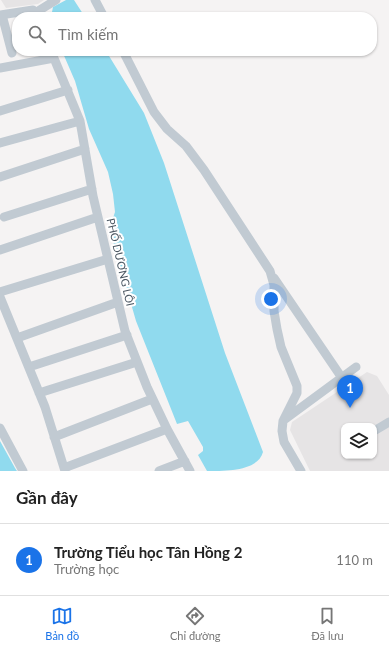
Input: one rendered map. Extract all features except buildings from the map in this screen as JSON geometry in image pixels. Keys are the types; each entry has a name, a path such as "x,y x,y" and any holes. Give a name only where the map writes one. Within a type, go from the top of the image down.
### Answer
{"street":[{"path":"40,12 56,0"},
{"path":"95,0 101,12"},
{"path":"22,12 33,10 34,12"},
{"path":"12,14 1,16 12,53"},
{"path":"0,68 45,56"},
{"name":"PHỐ DƯƠNG LÔI","path":"54,56 80,121 98,217 127,335 152,399 166,429 190,471"},
{"path":"126,56 154,112 167,129 186,146 200,164 342,378"},
{"path":"0,111 68,90"},
{"path":"0,143 80,121"},
{"path":"0,177 85,149"},
{"path":"4,217 92,189"},
{"path":"0,250 98,217"},
{"path":"0,292 108,259"},
{"path":"270,271 274,285 274,311 281,347 297,386 297,393 283,421 282,431 284,442 297,470"},
{"path":"0,297 39,393 65,469 166,429"},
{"path":"17,338 118,302"},
{"path":"29,367 127,335"},
{"path":"39,393 137,362"},
{"path":"283,421 356,367"},
{"path":"54,437 152,399"},
{"path":"377,429 389,422"},
{"path":"0,428 23,471"},
{"path":"159,471 185,461"}],"shaded area":[{"path":"1,0 44,0 38,4 6,8"},
{"path":"367,372 377,376 389,395 389,471 310,471 290,430 292,422"}],"water":[{"path":"66,0 74,0 82,12 52,12 53,7"},
{"path":"64,56 109,56 144,113 164,163 225,353 263,452 255,463 241,469 207,471 198,455 203,451 203,447 188,421 177,424 136,321 113,241 112,221 115,212 108,172 89,129 75,81"},
{"path":"0,441 15,468 17,471 0,471"}],"place":[{"name":"Trường Tiểu học Tân Hồng 2","path":"350,408"}]}
